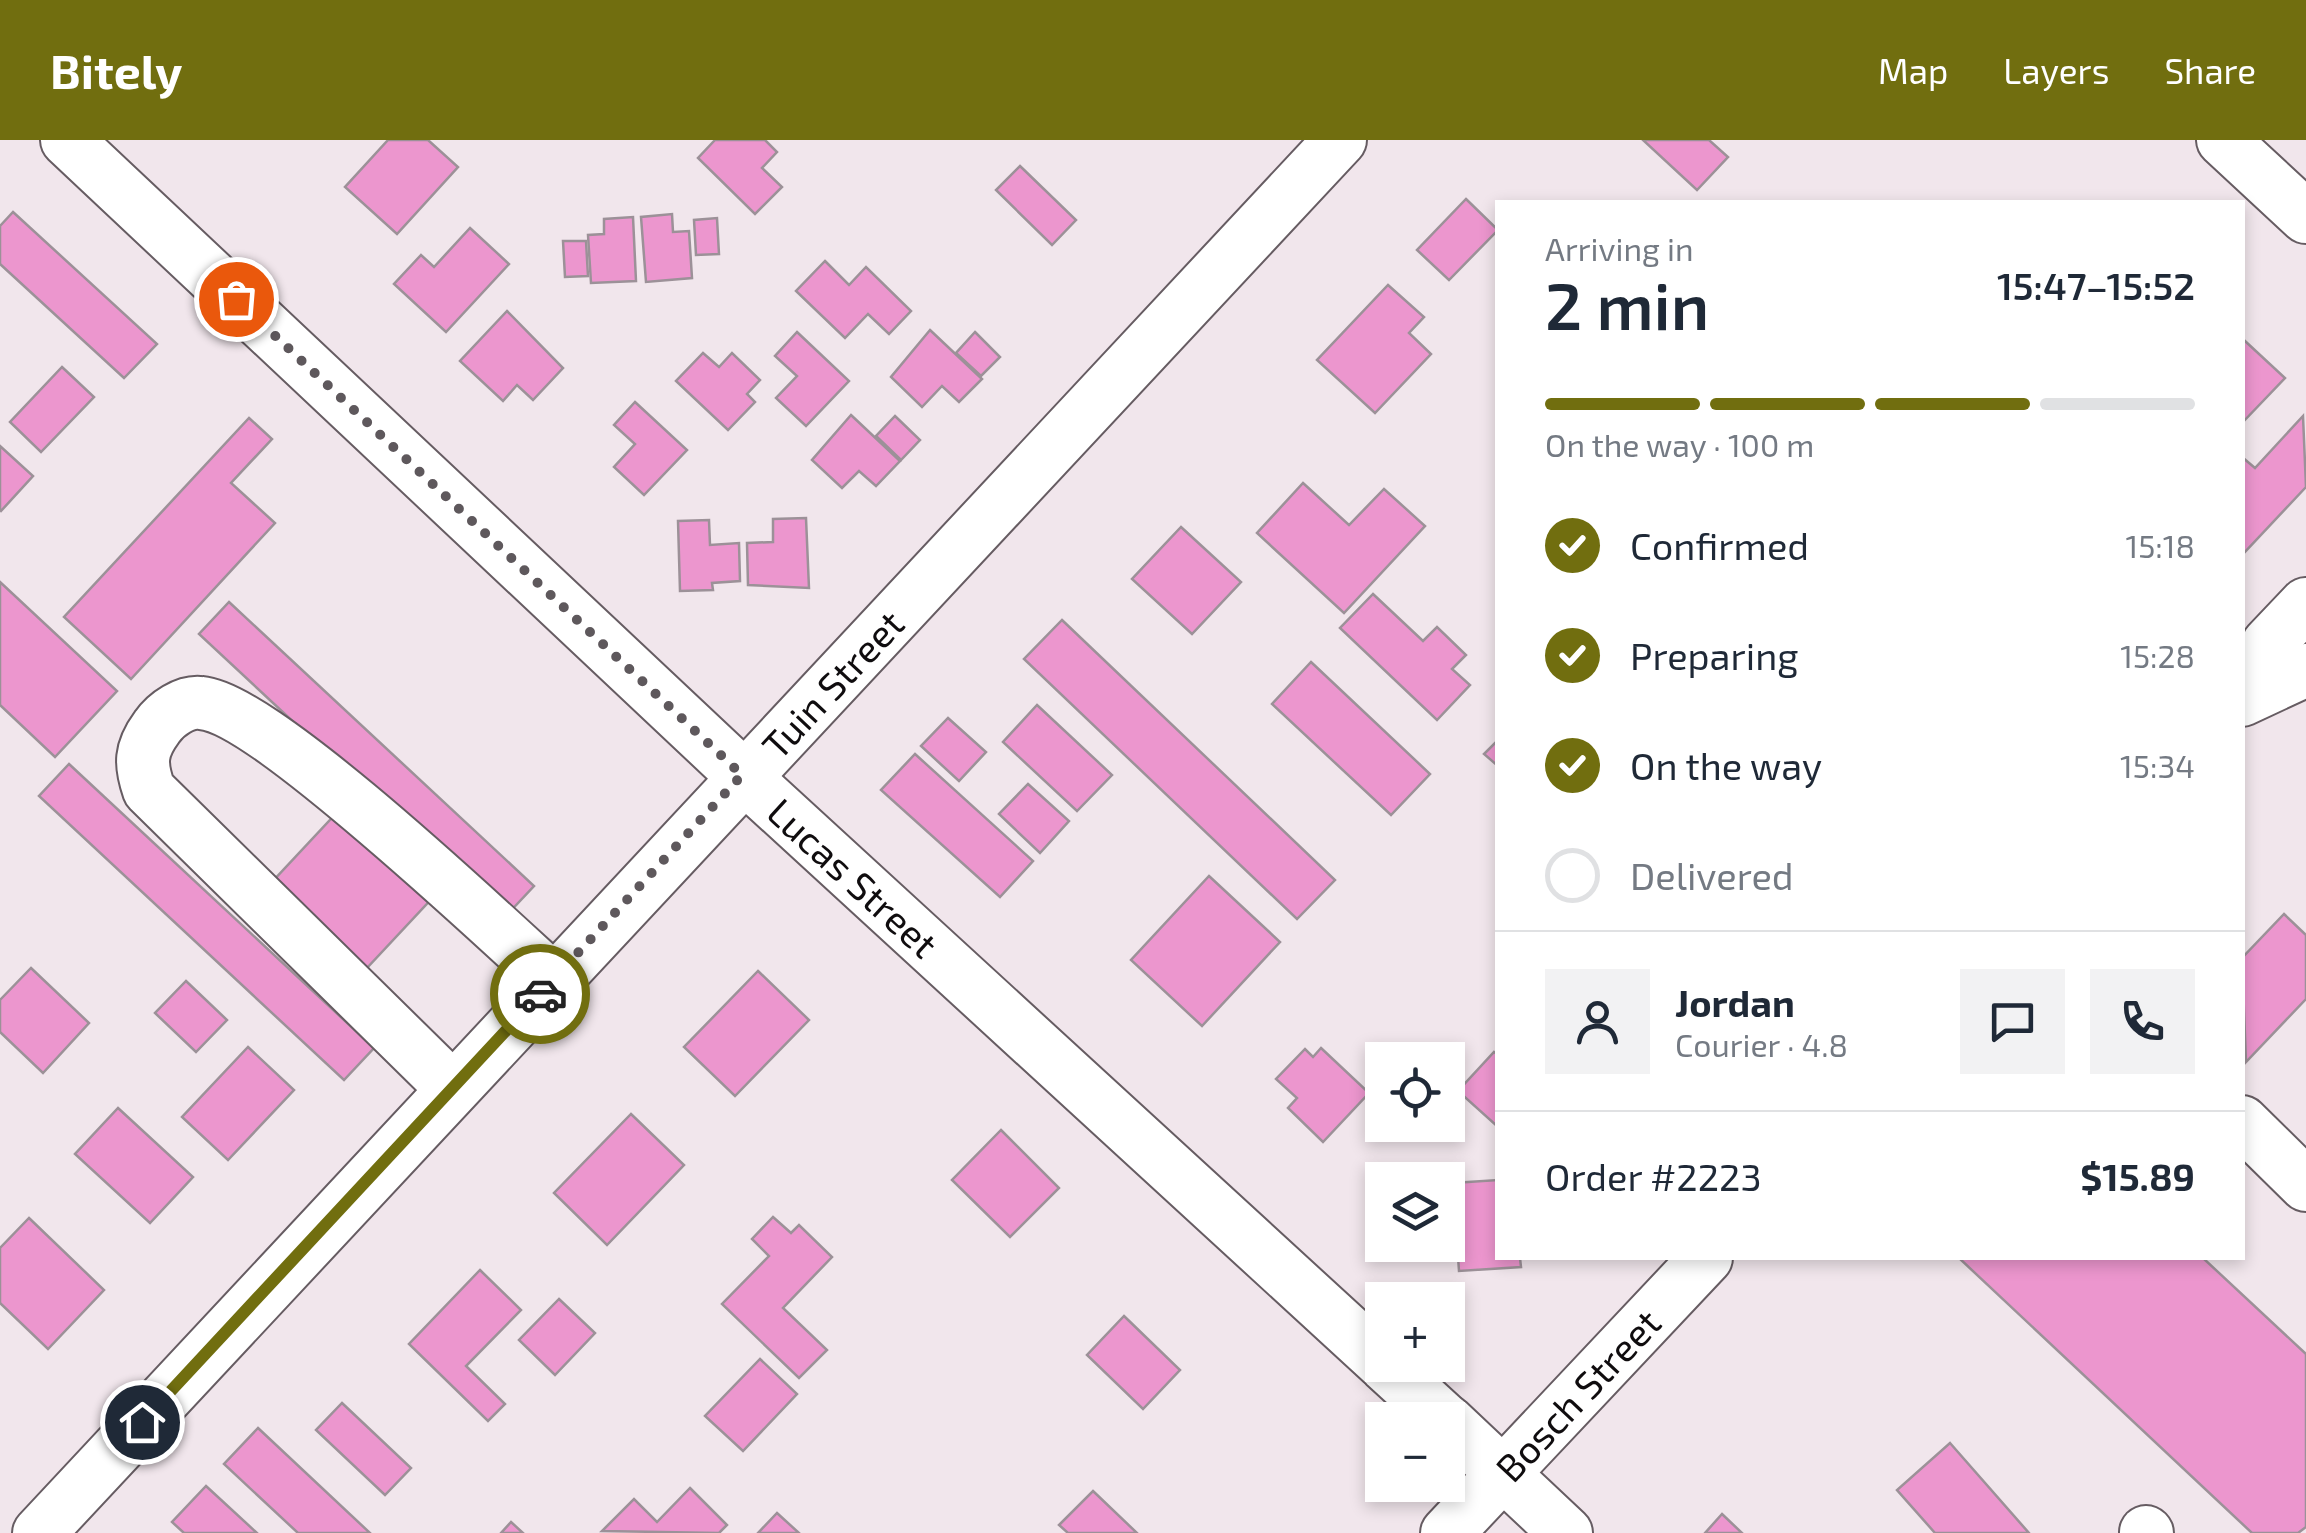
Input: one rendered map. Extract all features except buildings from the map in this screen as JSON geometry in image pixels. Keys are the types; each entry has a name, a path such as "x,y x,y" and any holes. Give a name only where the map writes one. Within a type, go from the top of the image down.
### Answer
{"street":[{"name":"Lucas Street","path":"67,140 742,775 1365,1347"},
{"name":"Tuin Street","path":"39,1533 742,775 1340,140"},
{"path":"2223,140 2306,218"},
{"path":"2246,697 2268,644 2306,604"},
{"path":"2246,697 2306,670"},
{"path":"452,1088 149,790 140,764 145,743 160,722 180,706 199,702 223,708 260,732 408,849 552,980"},
{"path":"2245,1125 2306,1186"},
{"name":"Bosch Street","path":"1447,1533 1704,1260"},
{"name":"Lucas Street","path":"1404,1382 1425,1402"},
{"name":"Lucas Street","path":"1465,1438 1566,1533"}],"way so far":[{"path":"236,299 742,775 540,994"}],"route":[{"path":"142,1422 540,994"}]}
